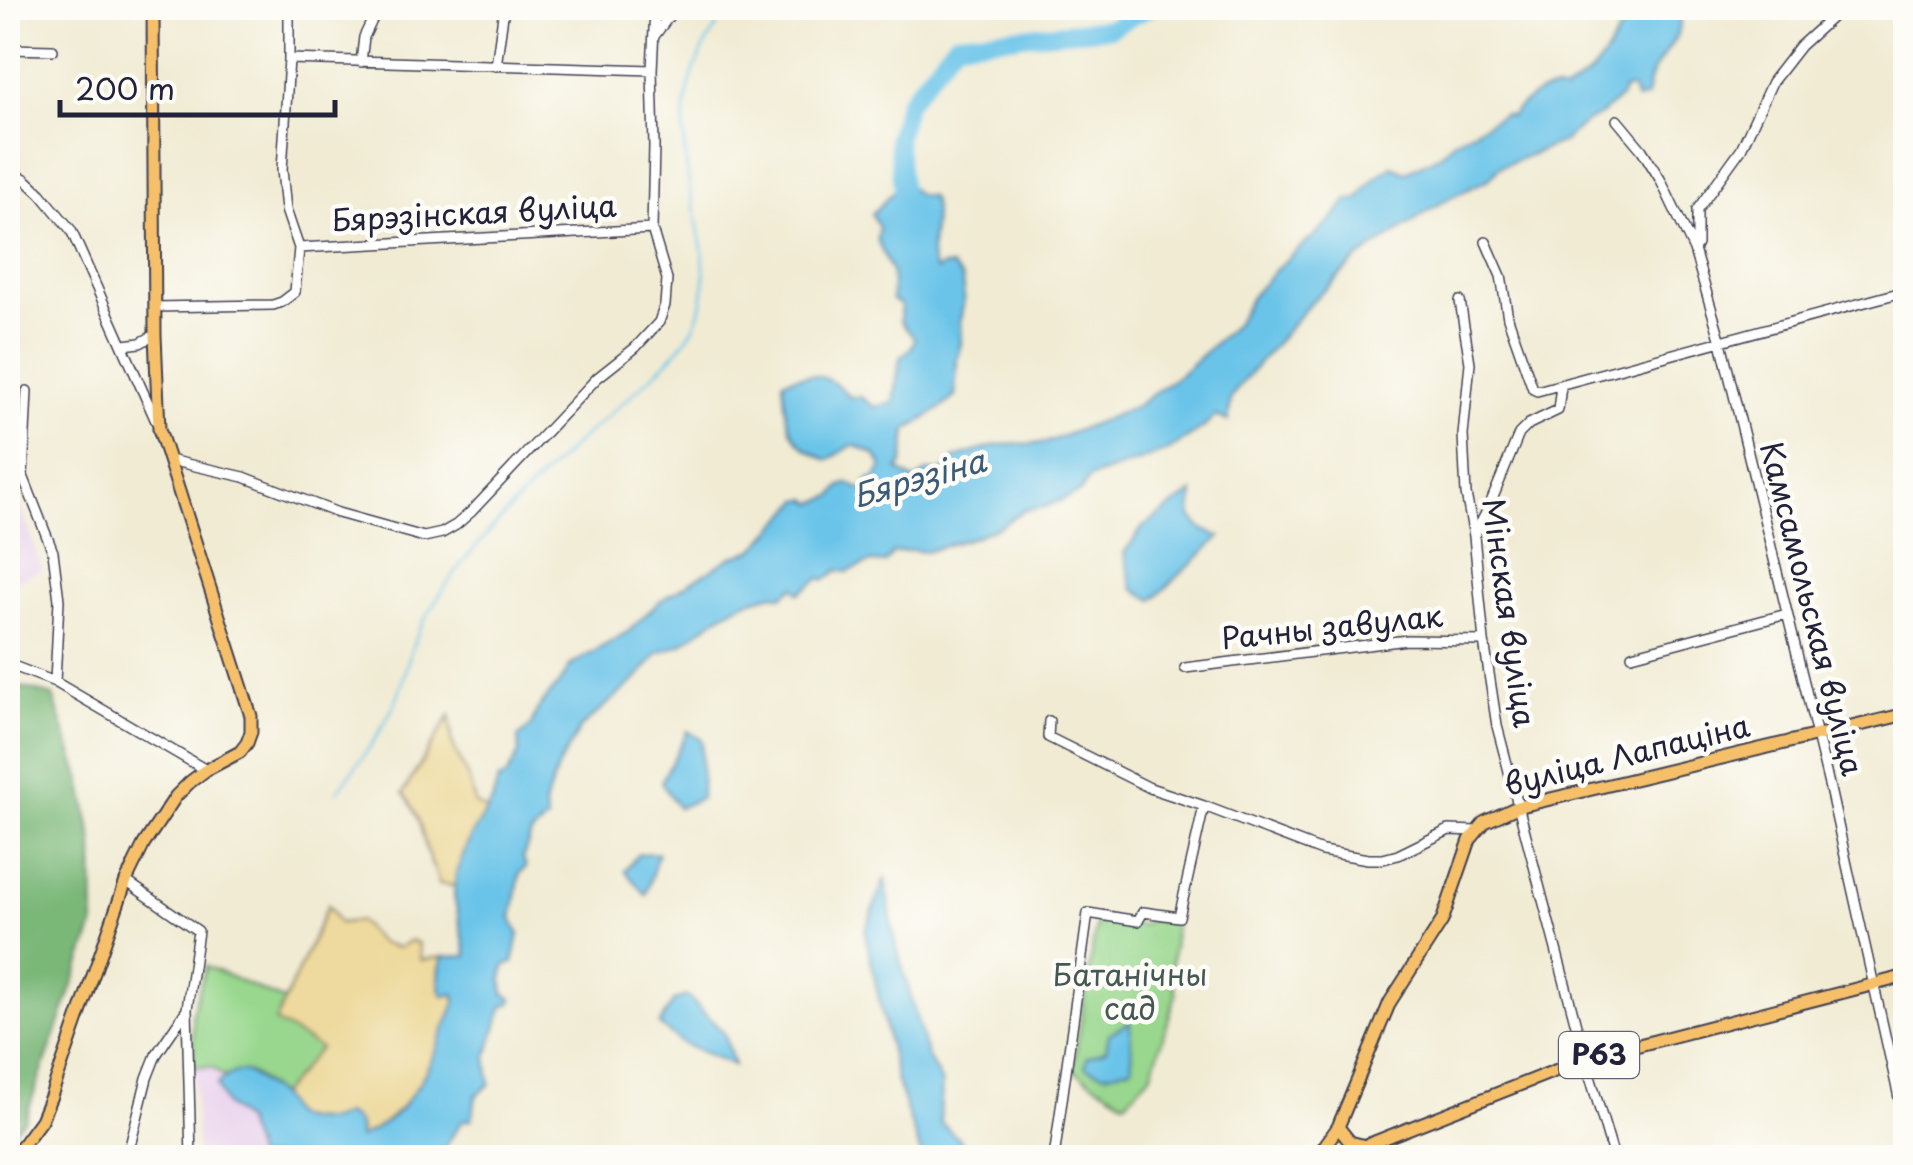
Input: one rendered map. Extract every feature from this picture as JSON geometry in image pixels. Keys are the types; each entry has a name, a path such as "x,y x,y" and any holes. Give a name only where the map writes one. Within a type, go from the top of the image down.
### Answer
{"main road":[{"path":"13,1158 41,1120 126,881 144,844 176,796 206,770 240,752 251,732 251,716 159,429 153,8"},
{"name":"вуліца Лапаціна","path":"1476,831 1497,814 1517,807 1906,714"},
{"path":"1316,1158 1338,1127 1390,1002 1442,922 1476,831"},
{"name":"Р63","path":"1334,1158 1585,1059 1906,976"},
{"path":"1338,1127 1350,1142 1365,1146"}],"street":[{"path":"155,307 274,305 295,292 298,248 286,210 282,170 289,8"},
{"path":"362,62 364,37 378,8"},
{"path":"496,66 504,8"},
{"name":"Бярэзінская вуліца","path":"168,460 244,476 338,513 424,537 442,533 472,511 597,378 659,322 667,278 652,229 655,8"},
{"path":"654,38 675,8"},
{"path":"1694,250 1697,210 1741,149 1772,82 1800,46 1842,8"},
{"path":"8,49 54,50"},
{"path":"288,59 652,70"},
{"name":"Камсамольская вуліца","path":"1616,120 1660,179 1694,250 1722,342 1817,734 1906,1130"},
{"path":"8,170 41,194 71,230 159,429"},
{"name":"Бярэзінская вуліца","path":"298,248 652,229"},
{"path":"1486,242 1501,276 1508,318 1537,391 1906,291"},
{"name":"Мінская вуліца","path":"1460,301 1470,363 1463,436 1466,494 1497,726 1614,1158"},
{"path":"124,345 155,336"},
{"path":"1474,536 1519,434 1529,424 1558,410 1562,386"},
{"path":"27,392 24,476 53,552 59,600 55,682"},
{"path":"1632,654 1787,614"},
{"name":"Рачны завулак","path":"1186,668 1407,640 1484,641"},
{"path":"8,664 55,682 206,770"},
{"name":"вуліца Лапаціна","path":"1049,721 1048,737 1150,788 1322,851 1383,859 1449,830 1476,831"},
{"path":"1054,1158 1088,912 1138,921 1143,912 1180,917 1204,806"},
{"path":"126,881 198,932 187,1008 191,1158"},
{"path":"126,1158 151,1067 187,1008"}],"shaded area":[{"path":"8,358 15,360 23,404 17,493 42,570 8,584"},
{"path":"194,1067 212,1067 225,1077 217,1085 225,1104 244,1121 255,1157 197,1157"}],"green space":[{"path":"8,683 53,696 81,780 93,842 94,926 25,1119 8,1136"},
{"name":"Батанічны сад","path":"1097,919 1143,925 1148,920 1175,923 1171,976 1176,994 1152,1073 1125,1102 1073,1070"},
{"path":"206,966 285,1001 276,1022 321,1048 280,1095 250,1073 225,1077 212,1067 194,1067 192,1013"}],"sand":[{"path":"450,715 452,743 475,804 487,810 462,856 455,886 438,884 418,818 403,793"},
{"path":"328,905 339,923 359,921 380,943 398,948 409,941 418,943 421,960 443,957 439,973 443,996 455,994 456,1001 413,1092 387,1120 358,1138 358,1123 293,1116 280,1095 320,1048 275,1022"}],"water":[{"name":"Бярэзіна","path":"1632,8 1683,8 1678,32 1650,77 1647,97 1636,100 1632,89 1624,89 1602,114 1584,123 1563,142 1499,167 1489,179 1442,202 1359,258 1313,300 1245,379 1231,397 1228,421 1215,416 1167,451 1089,478 1080,492 1045,507 1025,510 974,537 925,552 893,553 885,563 871,562 847,572 838,570 799,593 794,587 782,596 774,594 745,602 682,644 658,653 639,677 581,727 558,766 544,805 547,820 531,834 523,857 526,867 520,873 512,918 519,934 513,963 505,965 502,978 504,993 512,999 503,1006 487,1057 490,1084 476,1096 472,1119 462,1121 438,1157 255,1157 244,1121 225,1104 217,1085 230,1074 252,1075 279,1096 297,1118 326,1120 344,1114 357,1123 359,1138 392,1117 414,1092 456,1001 455,994 443,996 441,991 443,957 467,956 454,896 456,873 470,838 492,802 498,780 506,777 519,753 518,738 531,726 537,710 570,666 629,631 676,591 732,557 754,550 800,500 814,503 833,496 849,483 867,490 867,481 876,478 882,466 875,454 853,445 828,460 804,447 791,430 783,381 819,377 875,407 894,403 900,358 915,339 900,321 901,305 892,300 892,274 877,239 879,228 872,214 897,188 909,187 918,195 931,197 932,263 936,271 951,266 962,278 964,300 955,396 907,430 903,463 898,470 916,481 928,471 942,472 955,458 998,445 1046,443 1135,407 1181,374 1236,324 1251,297 1278,267 1331,221 1348,200 1358,200 1375,178 1392,166 1406,172 1440,155 1456,140 1504,114 1511,116 1541,92 1564,92 1591,73 1604,57"},
{"path":"1193,492 1191,517 1202,529 1220,537 1153,600 1133,589 1124,553 1144,526"},
{"path":"688,731 702,740 701,798 678,808 661,782"},
{"path":"658,853 646,895 625,871 638,854"},
{"path":"885,878 894,938 927,1055 942,1083 940,1122 961,1141 965,1157 922,1157 896,1079 865,932"},
{"path":"687,996 724,1033 734,1065 683,1044 659,1025 674,1000"},
{"path":"1130,1022 1132,1067 1105,1074 1085,1067 1087,1057 1106,1050 1109,1034"}],"waterway":[{"path":"337,792 389,715 417,634 458,569 536,482 660,368 697,320 704,292 704,264 688,179 686,102 700,55 731,8"},
{"path":"904,209 897,138 907,103 956,42 1110,28 1149,8"}]}
